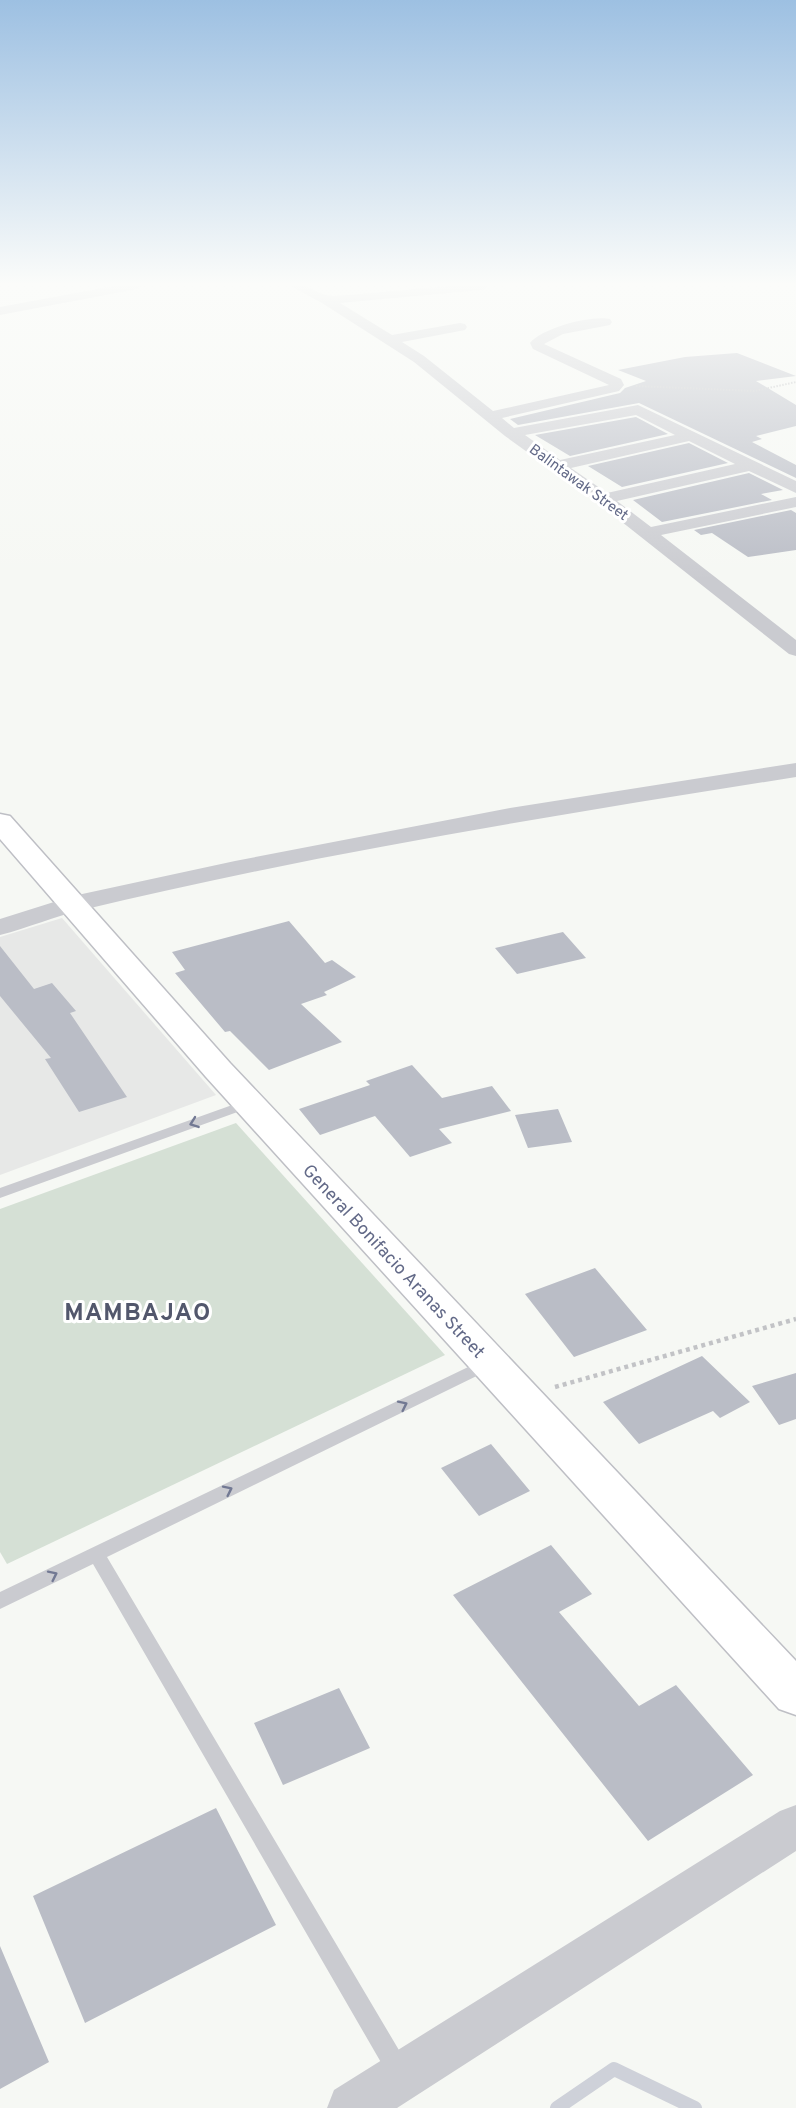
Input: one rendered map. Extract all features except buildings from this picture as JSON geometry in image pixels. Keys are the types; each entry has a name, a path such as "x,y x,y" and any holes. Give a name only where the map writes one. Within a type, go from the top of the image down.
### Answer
{"main road":[{"name":"General Bonifacio Aranas Street","path":"0,822 249,1103 796,1694"}],"street":[{"name":"Balintawak Street","path":"450,383 511,433 604,499 796,650"},
{"path":"489,416 608,390 617,385"},
{"path":"511,433 634,410 796,488"},
{"path":"556,466 690,436"},
{"path":"604,499 750,466"},
{"path":"647,533 796,502"},
{"path":"0,927 73,904 235,868 510,815 796,770"},
{"path":"352,2108 796,1826"}],"lane":[{"path":"0,1193 249,1103"},
{"path":"0,1601 489,1363"},
{"path":"96,1554 402,2076"}],"path":[{"path":"617,385 754,391 790,383"},
{"path":"519,1397 796,1319"}],"shaded area":[{"path":"62,918 216,1095 0,1175 0,937"},
{"path":"236,1123 445,1355 7,1564 0,1552 0,1209"}],"waterway":[{"path":"557,2108 614,2069 695,2108"}],"district":[{"name":"MAMBAJAO","path":"138,1312"}]}
